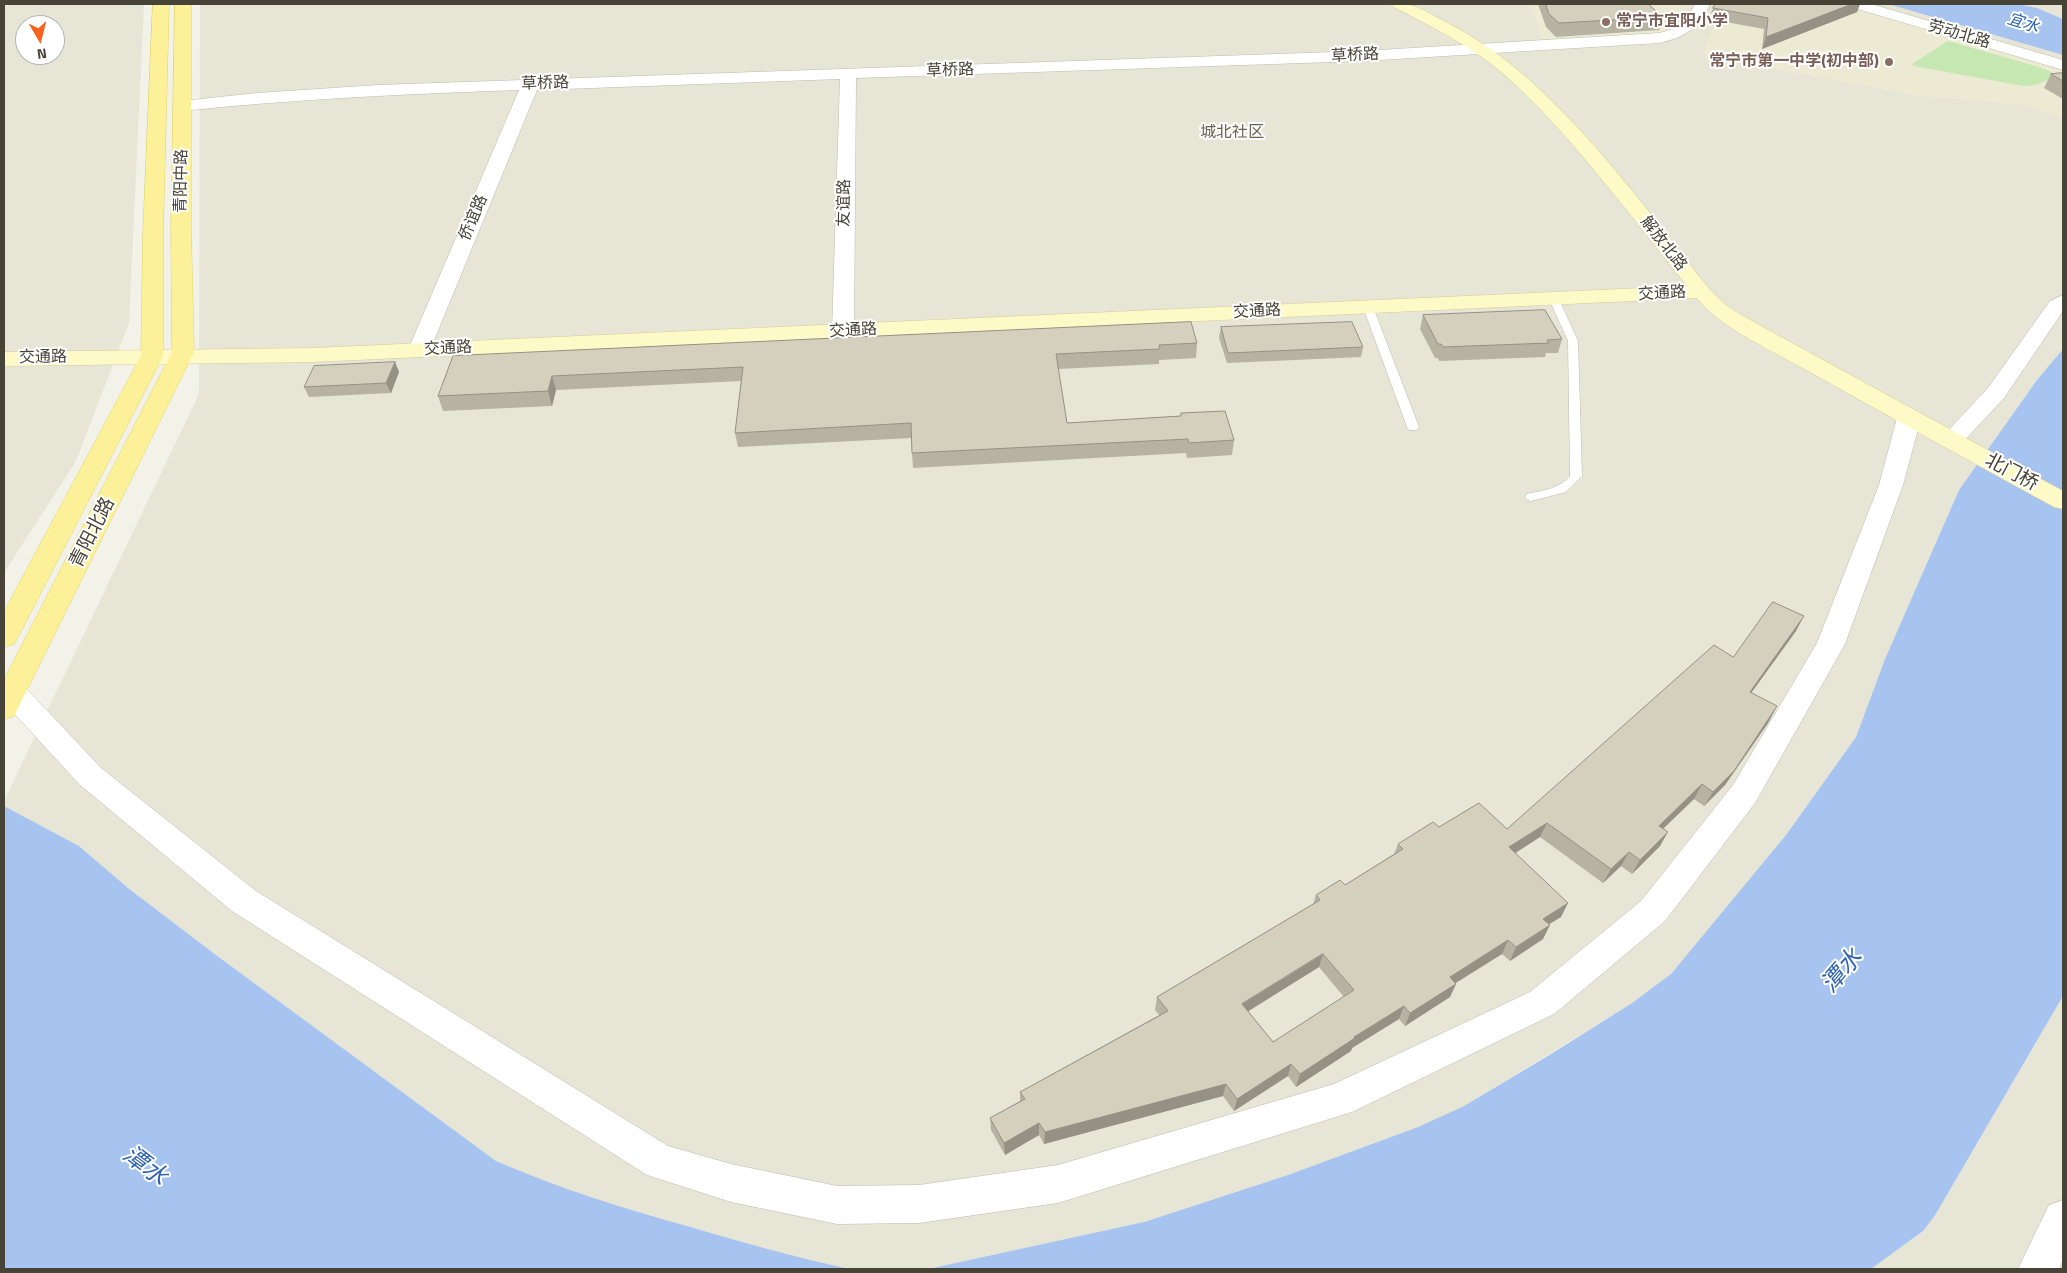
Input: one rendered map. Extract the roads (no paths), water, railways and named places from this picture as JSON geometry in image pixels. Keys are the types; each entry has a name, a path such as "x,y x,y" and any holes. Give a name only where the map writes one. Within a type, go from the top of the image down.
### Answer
{"main road":[{"name":"青阳中路","path":"152,357 161,4"},
{"name":"青阳中路","path":"181,357 183,352 181,228 183,4"},
{"name":"青阳北路","path":"4,637 152,357"},
{"name":"青阳北路","path":"8,700 181,357"}],"street":[{"name":"解放北路","path":"1399,4 1458,34 1480,49 1517,78 1562,121 1624,193 1712,305 1753,331 1955,443"},
{"name":"草桥路","path":"182,106 257,98 378,90 1353,56 1674,36 1683,31 1700,10 1702,4"},
{"name":"劳动北路","path":"1856,4 2063,65"},
{"name":"友谊路","path":"843,331 848,75"},
{"name":"侨谊路","path":"419,350 530,85"},
{"name":"交通路","path":"4,359 313,355 1701,292"},
{"path":"1955,443 1996,393 2058,305 2063,301"},
{"path":"8,700 90,776 244,901 660,1162 731,1183 837,1205 928,1202 1058,1184 1339,1100 1542,1003 1653,911 1744,794 1832,644 1891,485 1909,418"},
{"name":"北门桥","path":"1955,443 2063,501"},
{"path":"2038,1269 2063,1220"}],"lane":[{"path":"1531,497 1554,493 1568,487 1576,476 1573,340 1554,299"},
{"path":"1368,307 1413,427"}],"water":[{"name":"宜水","path":"1888,4 2018,4 2037,8 2063,19 2063,55"},
{"name":"潭水","path":"2063,349 2063,996 1934,1217 1923,1231 1871,1269 928,1269 1144,1222 1288,1175 1418,1127 1464,1106 1551,1054 1632,1003 1671,974 1786,835 1856,737 1885,659 1959,490 2037,380"},
{"name":"潭水","path":"4,806 79,846 128,888 216,955 496,1161 567,1189 638,1212 768,1249 849,1269 4,1269"}],"place":[{"name":"常宁市宜阳小学","path":"1606,22"},
{"name":"常宁市第一中学(初中部)","path":"1889,62"}],"district":[{"name":"城北社区","path":"1232,133"}]}
